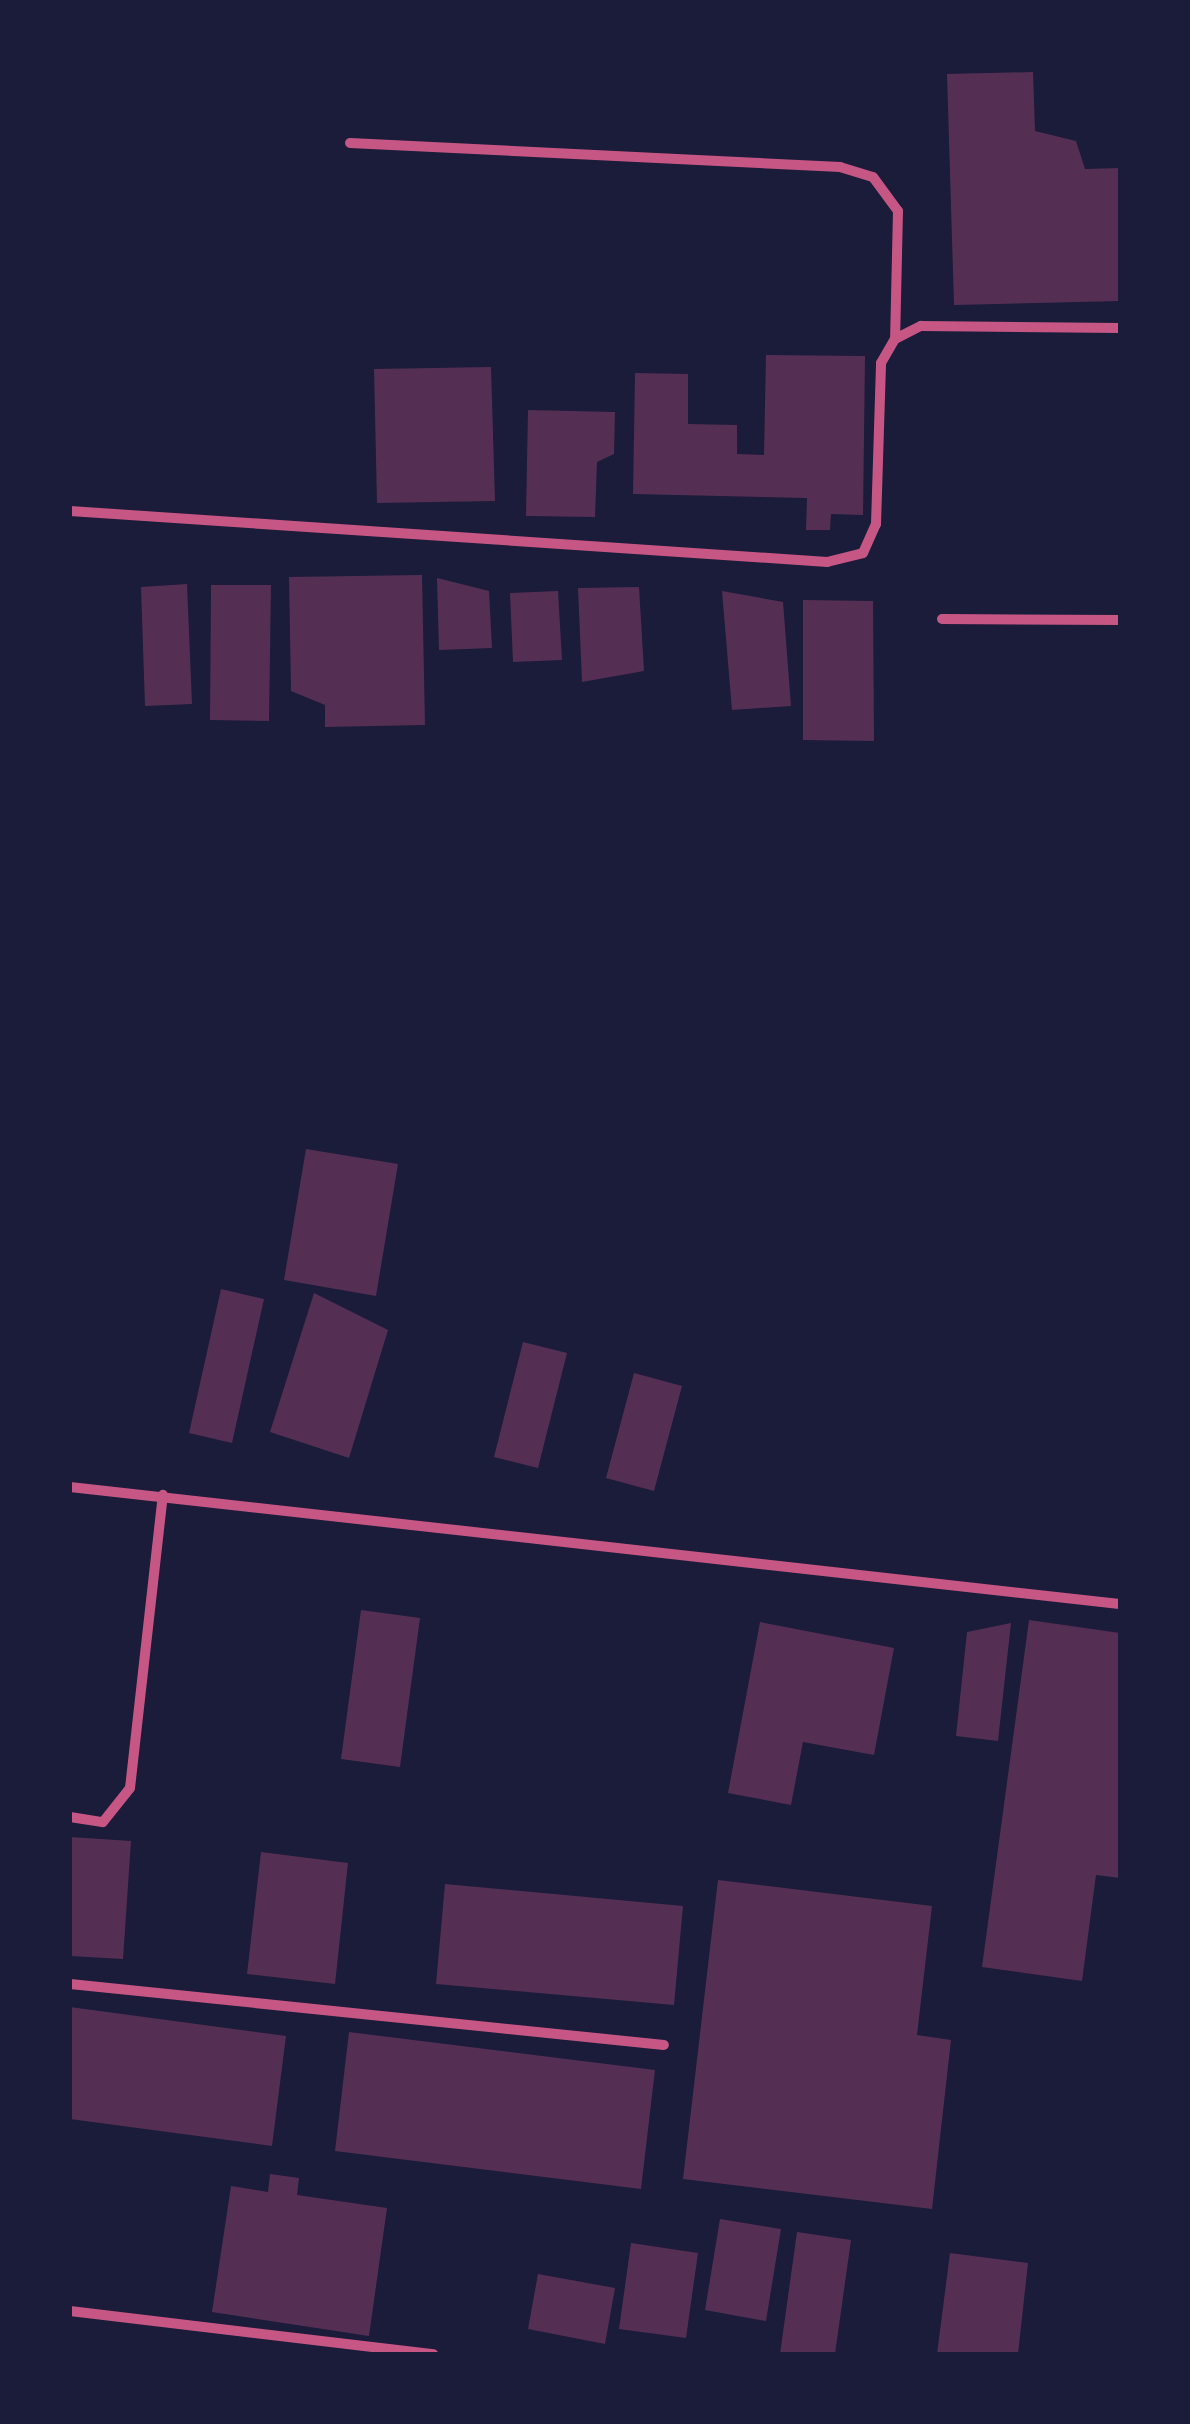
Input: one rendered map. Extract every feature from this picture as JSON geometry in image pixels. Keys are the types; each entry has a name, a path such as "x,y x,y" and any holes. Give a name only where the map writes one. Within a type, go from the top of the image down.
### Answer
{"street":[{"path":"70,511 827,562 863,553 876,524 881,363 895,339 898,211 873,177 840,167 350,143"},
{"path":"895,339 921,326 1120,328"},
{"path":"942,619 1120,620"},
{"path":"70,1487 1120,1604"},
{"path":"70,1817 103,1822 130,1788 164,1495"},
{"path":"70,1984 664,2045"},
{"path":"70,2311 434,2354"}],"building":[{"path":"1033,72 1035,131 1076,141 1085,169 1120,168 1120,301 954,305 947,74"},
{"path":"766,355 865,356 863,515 831,514 830,530 806,530 807,498 633,494 635,373 688,374 688,424 737,425 737,454 764,455"},
{"path":"491,367 495,501 377,503 374,369"},
{"path":"528,410 615,412 614,454 597,462 595,517 526,516"},
{"path":"422,575 425,725 325,727 325,705 291,691 289,577"},
{"path":"437,578 489,591 492,648 439,650"},
{"path":"187,584 192,704 145,706 141,587"},
{"path":"211,585 271,585 269,721 210,720"},
{"path":"639,587 644,671 582,682 578,588"},
{"path":"558,591 562,660 513,662 510,593"},
{"path":"722,591 783,602 791,706 732,710"},
{"path":"803,600 873,601 874,741 803,740"},
{"path":"306,1149 398,1164 376,1296 284,1280"},
{"path":"221,1289 264,1299 232,1443 189,1433"},
{"path":"314,1293 388,1330 349,1458 270,1432"},
{"path":"523,1342 567,1353 538,1468 494,1457"},
{"path":"634,1373 682,1386 654,1491 606,1478"},
{"path":"361,1610 420,1618 400,1767 341,1759"},
{"path":"1029,1620 1120,1633 1120,1878 1096,1875 1082,1981 982,1967"},
{"path":"760,1622 894,1648 874,1755 803,1742 791,1805 728,1793"},
{"path":"1011,1623 998,1741 956,1736 967,1632"},
{"path":"70,1837 131,1841 123,1959 70,1956"},
{"path":"261,1852 348,1863 335,1984 247,1974"},
{"path":"718,1880 932,1906 917,2035 951,2040 932,2209 683,2179"},
{"path":"445,1884 683,1906 674,2005 436,1984"},
{"path":"70,2007 286,2036 272,2146 70,2119"},
{"path":"349,2032 655,2070 641,2189 335,2151"},
{"path":"270,2174 299,2178 297,2195 387,2208 369,2336 212,2312 231,2186 268,2192"},
{"path":"720,2219 781,2229 766,2321 705,2310"},
{"path":"797,2232 851,2240 835,2354 780,2354"},
{"path":"631,2243 698,2253 686,2338 619,2329"},
{"path":"950,2253 1028,2263 1018,2354 937,2354"},
{"path":"538,2274 615,2288 605,2344 528,2329"}]}
